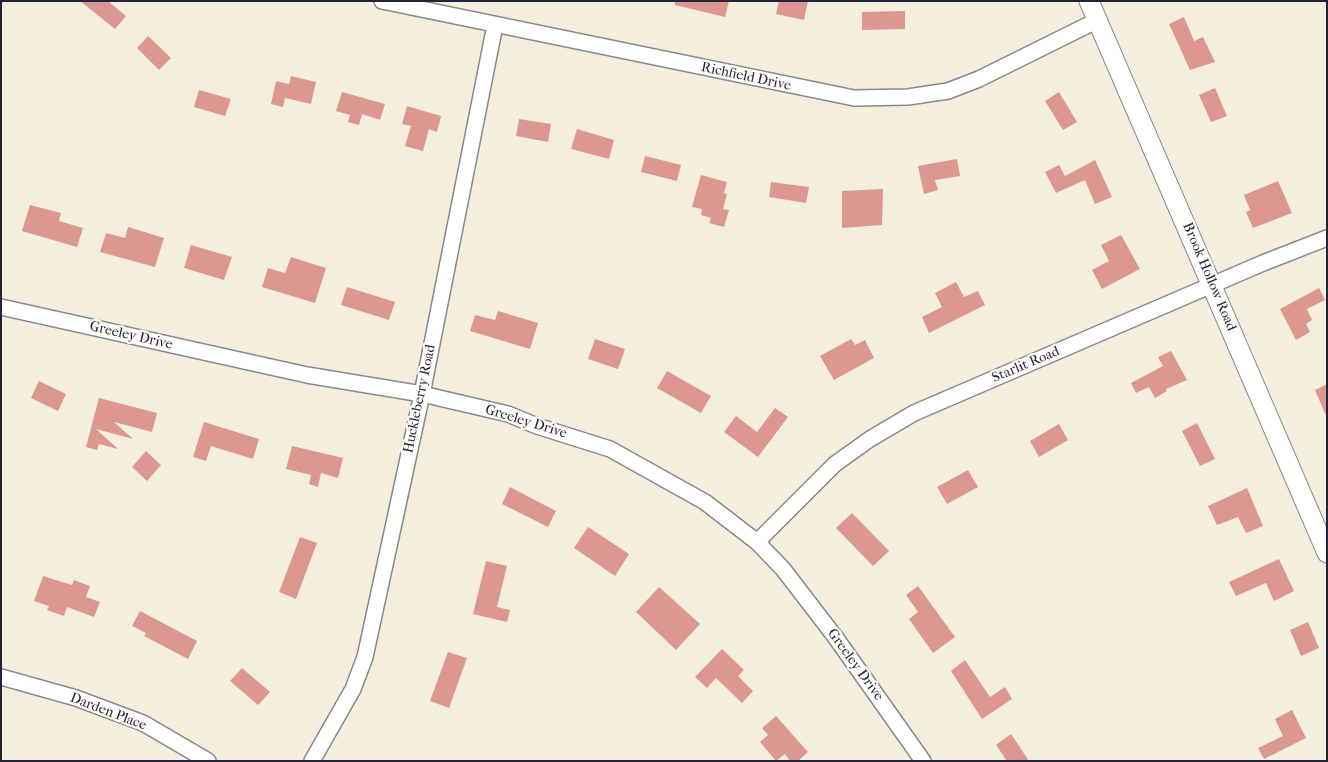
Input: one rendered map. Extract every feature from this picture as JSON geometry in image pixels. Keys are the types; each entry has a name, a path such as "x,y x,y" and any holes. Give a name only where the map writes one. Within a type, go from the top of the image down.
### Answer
{"street":[{"name":"Richfield Drive","path":"382,1 854,98 908,97 948,90 979,80 1098,20"},
{"name":"Brook Hollow Road","path":"1089,1 1327,553"},
{"name":"Huckleberry Road","path":"312,761 353,688 364,657 422,394 495,25"},
{"name":"Starlit Road","path":"757,542 835,464 870,439 914,413 1212,285 1327,238"},
{"name":"Greeley Drive","path":"1,307 307,375 422,394 508,414 537,426 610,448 705,502 757,542 783,569 836,638 923,761"},
{"name":"Darden Place","path":"1,677 76,698 143,723 208,761"}],"building":[{"path":"80,1 108,1 126,16 115,29"},
{"path":"675,1 729,1 725,17 675,5"},
{"path":"779,1 808,1 804,20 776,14"},
{"path":"905,11 905,29 862,30 862,12"},
{"path":"1184,17 1194,41 1203,37 1215,62 1190,70 1169,24"},
{"path":"148,36 171,58 159,70 137,48"},
{"path":"291,76 316,82 311,104 285,98 283,107 271,104 276,81 289,84"},
{"path":"1215,88 1227,116 1211,122 1199,95"},
{"path":"199,90 231,99 225,116 194,107"},
{"path":"342,92 385,104 380,120 362,114 359,125 348,122 350,115 336,111"},
{"path":"1059,92 1077,122 1063,130 1045,101"},
{"path":"407,106 441,116 437,132 429,129 423,151 405,146 411,126 402,124"},
{"path":"519,119 551,124 548,142 516,136"},
{"path":"577,129 614,140 609,159 571,149"},
{"path":"645,156 681,165 677,181 641,172"},
{"path":"957,159 960,176 935,180 938,190 924,194 918,166"},
{"path":"1095,160 1112,197 1095,204 1085,180 1056,193 1045,172 1059,165 1065,176"},
{"path":"701,175 727,182 724,193 727,194 723,209 729,210 724,227 709,223 711,218 701,215 702,209 692,207"},
{"path":"1278,181 1292,213 1253,228 1246,212 1250,210 1244,195"},
{"path":"771,182 809,187 806,203 769,197"},
{"path":"883,189 882,225 842,228 842,191"},
{"path":"30,205 61,213 59,221 83,228 77,247 22,231"},
{"path":"128,227 164,238 155,267 100,252 106,233 125,238"},
{"path":"1121,235 1140,269 1102,289 1092,270 1109,261 1101,245"},
{"path":"191,245 232,257 224,280 184,268"},
{"path":"291,257 326,268 315,303 262,287 268,268 285,273"},
{"path":"956,282 964,297 978,291 985,305 929,333 922,317 942,307 935,293"},
{"path":"347,287 395,302 389,320 341,305"},
{"path":"1319,288 1325,300 1307,309 1312,320 1306,324 1310,332 1296,340 1280,309"},
{"path":"498,311 538,323 530,349 470,331 475,315 495,320"},
{"path":"595,339 625,349 618,369 588,359"},
{"path":"851,339 855,345 865,340 874,358 834,380 820,356"},
{"path":"1171,351 1187,380 1166,389 1167,391 1155,398 1149,387 1136,393 1131,383 1163,366 1158,357"},
{"path":"667,371 711,396 701,413 657,388"},
{"path":"39,381 66,394 58,411 31,398"},
{"path":"1327,384 1327,418 1315,390"},
{"path":"99,398 157,413 152,432 114,422 133,439 96,429 118,449 99,444 97,450 86,447"},
{"path":"775,408 788,417 758,457 724,432 736,416 757,432"},
{"path":"204,422 259,439 253,459 211,446 206,461 193,457"},
{"path":"1197,423 1215,459 1200,466 1182,431"},
{"path":"1059,424 1068,440 1039,457 1030,441"},
{"path":"292,446 343,458 338,478 321,473 318,487 309,484 311,475 286,469"},
{"path":"146,451 161,465 147,481 132,467"},
{"path":"968,470 978,487 947,504 937,487"},
{"path":"510,487 556,511 548,527 502,504"},
{"path":"1247,488 1263,526 1246,533 1238,517 1217,525 1208,506"},
{"path":"852,513 889,551 873,566 836,528"},
{"path":"588,527 629,554 615,576 574,548"},
{"path":"300,537 317,543 296,599 279,592"},
{"path":"1279,559 1294,591 1274,601 1266,583 1236,596 1229,582"},
{"path":"486,561 507,566 497,607 510,610 507,622 473,614"},
{"path":"43,576 72,585 74,580 90,586 86,597 100,602 94,617 67,607 64,616 47,610 49,606 34,601"},
{"path":"918,586 955,637 933,653 909,619 918,612 906,595"},
{"path":"659,587 700,624 676,650 636,612"},
{"path":"140,611 197,641 188,659 144,636 146,633 132,626"},
{"path":"1308,622 1319,648 1301,656 1290,630"},
{"path":"722,649 744,670 738,676 753,691 742,703 716,678 707,688 695,677"},
{"path":"448,652 467,658 449,708 430,701"},
{"path":"965,660 990,697 1005,687 1012,699 982,719 951,671"},
{"path":"242,668 270,692 258,705 230,681"},
{"path":"1292,710 1306,738 1264,759 1258,748 1283,736 1275,719"},
{"path":"776,716 808,752 798,761 790,761 785,754 776,761 760,742 768,735 762,728"},
{"path":"1011,734 1029,761 1007,761 996,745"}]}
